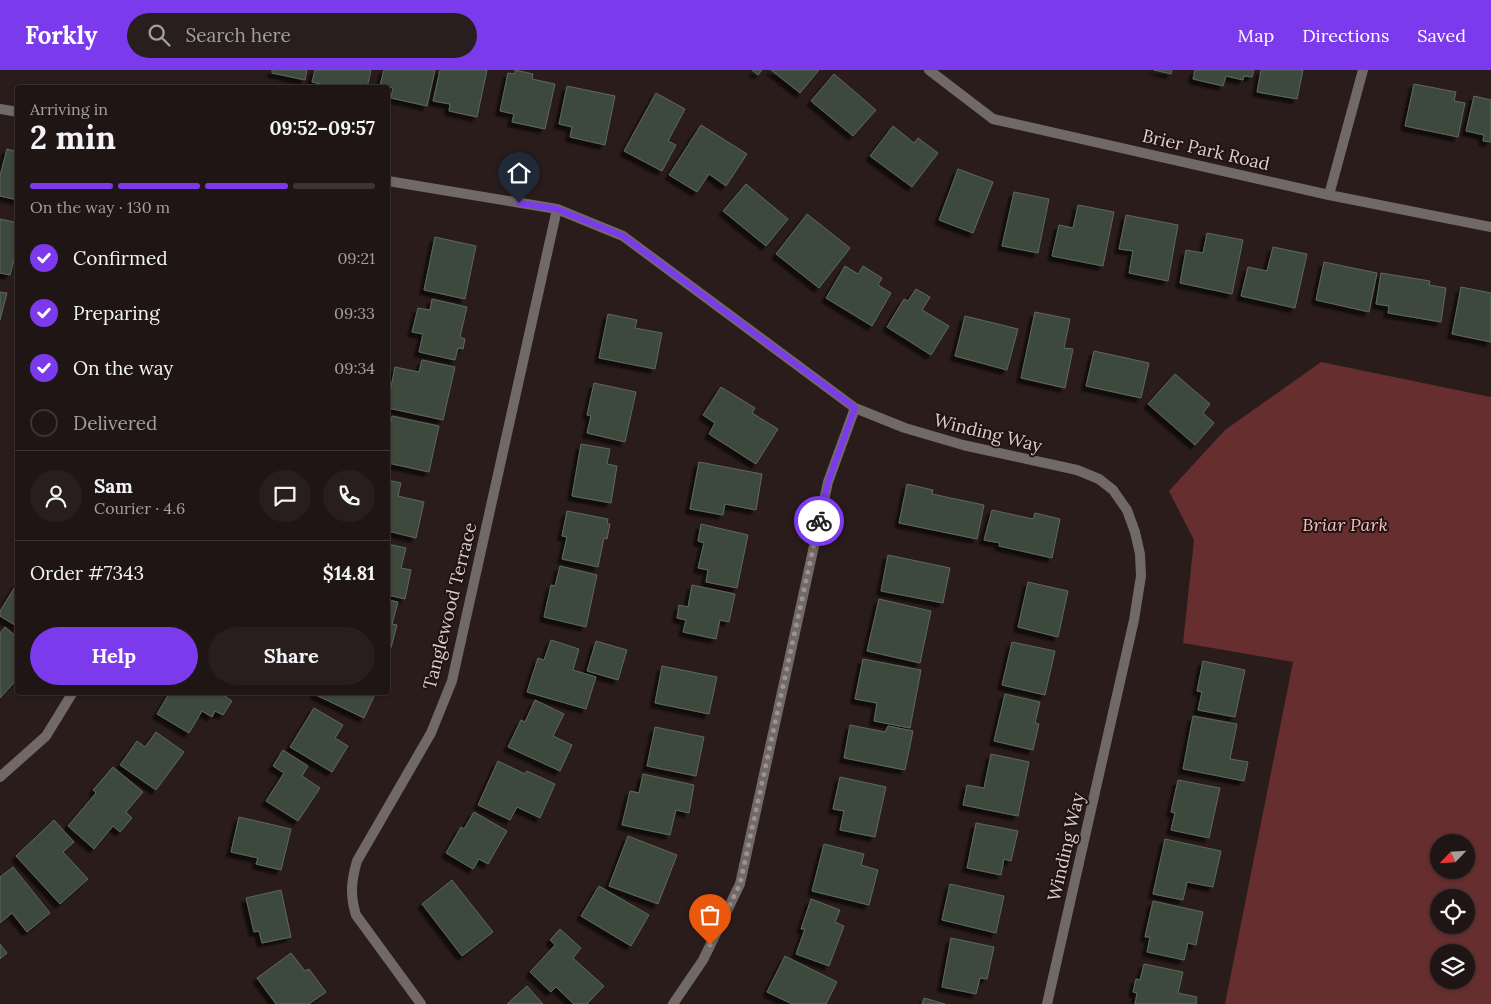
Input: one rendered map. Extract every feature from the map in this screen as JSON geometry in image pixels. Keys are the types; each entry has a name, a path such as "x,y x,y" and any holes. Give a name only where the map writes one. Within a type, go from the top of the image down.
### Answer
{"street":[{"name":"Brier Park Road","path":"929,70 993,119 1329,195 1491,227"},
{"path":"1329,195 1363,70"},
{"path":"0,109 15,112"},
{"name":"Winding Way","path":"390,181 557,209 623,236 855,408 904,428 955,443 1076,470 1099,479 1113,490 1126,510 1135,532 1140,554 1141,576 1134,620 1047,1004"},
{"name":"Tanglewood Terrace","path":"421,1004 356,915 352,900 354,874 357,861 431,733 452,681 557,209"},
{"path":"673,1004 703,960 740,884 828,482 855,408"},
{"path":"0,777 46,736 72,695"}],"green space":[{"name":"Briar Park","path":"1321,362 1491,397 1491,1004 1225,1004 1293,662 1183,643 1194,540 1169,491 1225,430"}],"building":[{"path":"272,70 307,70 305,80 272,73"},
{"path":"315,70 371,70 368,85 324,85 312,82"},
{"path":"384,70 435,70 427,106 391,98 393,88 390,87 390,85 380,85"},
{"path":"440,70 487,70 477,117 449,111 450,104 433,101"},
{"path":"515,70 533,74 532,79 555,84 545,129 512,122 514,114 500,111 508,73 515,74"},
{"path":"752,70 762,70 758,75"},
{"path":"771,70 819,70 800,93"},
{"path":"1154,70 1172,70 1171,74"},
{"path":"1195,70 1254,70 1252,77 1244,76 1243,80 1226,76 1223,86 1193,79"},
{"path":"1261,70 1303,70 1297,99 1257,92"},
{"path":"834,74 876,110 853,136 811,101"},
{"path":"1414,84 1456,92 1454,101 1465,103 1458,137 1405,126"},
{"path":"567,86 615,96 605,145 570,137 572,127 559,124"},
{"path":"656,93 685,109 668,141 676,145 662,171 624,151"},
{"path":"1474,96 1491,100 1491,142 1483,141 1484,135 1466,131"},
{"path":"701,125 747,154 726,186 709,174 697,192 669,175"},
{"path":"893,126 914,143 918,138 938,153 912,187 870,156"},
{"path":"7,149 15,151 15,199 0,196 0,176"},
{"path":"958,169 993,182 973,233 939,220"},
{"path":"746,184 788,219 766,246 723,211"},
{"path":"1014,192 1049,199 1038,253 1002,246"},
{"path":"1078,205 1114,212 1103,266 1052,256 1059,225 1073,228"},
{"path":"807,214 850,248 819,288 776,254"},
{"path":"1126,215 1178,225 1168,281 1129,273 1133,251 1119,249"},
{"path":"0,219 15,222 15,256 10,275 0,273"},
{"path":"1207,233 1243,240 1232,294 1180,283 1186,250 1203,253"},
{"path":"435,237 476,246 465,299 424,290"},
{"path":"1273,247 1307,254 1295,308 1241,296 1248,267 1267,271"},
{"path":"1324,262 1377,273 1369,312 1316,300"},
{"path":"845,266 858,274 863,266 882,278 878,285 891,293 872,326 826,298"},
{"path":"1381,273 1430,281 1429,285 1446,288 1441,322 1388,313 1389,306 1376,304"},
{"path":"1461,287 1491,293 1491,342 1452,334"},
{"path":"916,289 930,297 922,310 949,326 931,355 887,327 904,299 908,301"},
{"path":"0,292 7,293 0,320"},
{"path":"432,299 467,307 460,337 465,339 463,349 458,348 455,360 419,352 423,334 412,332 418,308 430,310"},
{"path":"1035,312 1070,319 1064,348 1073,349 1065,388 1021,378"},
{"path":"608,314 637,320 635,328 662,333 655,369 599,358"},
{"path":"965,316 1018,329 1007,370 955,356"},
{"path":"1094,351 1149,363 1141,398 1086,386"},
{"path":"422,360 455,367 443,420 390,408 390,392 395,367 419,372"},
{"path":"1175,374 1210,404 1203,413 1214,423 1195,445 1148,404"},
{"path":"594,383 636,392 625,442 587,433 591,416 587,415"},
{"path":"721,387 755,408 752,413 778,429 756,464 709,434 715,423 703,415"},
{"path":"392,416 439,426 429,472 390,463 390,426"},
{"path":"581,444 610,449 607,464 617,466 611,503 572,496"},
{"path":"699,462 762,474 756,510 725,504 723,515 690,509"},
{"path":"390,480 401,483 398,496 424,502 416,538 390,532"},
{"path":"907,484 933,490 932,494 984,505 977,539 899,523"},
{"path":"992,510 1033,519 1035,513 1060,519 1052,558 999,546 1000,543 984,540"},
{"path":"567,511 608,519 607,524 610,524 607,539 604,538 598,567 562,559 567,537 562,536"},
{"path":"701,524 748,535 737,588 706,582 708,570 698,568 704,543 698,541"},
{"path":"390,544 406,548 401,568 411,570 405,599 390,595"},
{"path":"888,555 950,568 943,603 881,591"},
{"path":"560,566 597,575 586,627 544,617 551,585 555,586"},
{"path":"1028,582 1068,591 1058,637 1018,627"},
{"path":"692,585 735,594 729,622 720,620 716,639 683,632 686,620 677,618 679,605 688,607"},
{"path":"15,587 15,625 0,616 0,611"},
{"path":"879,599 931,611 920,663 867,651"},
{"path":"390,600 398,602 392,624 397,625 390,651"},
{"path":"5,627 15,635 15,681 0,698 0,633"},
{"path":"551,640 579,649 573,670 596,677 586,709 527,692 538,658 544,660"},
{"path":"596,641 627,650 618,680 587,671"},
{"path":"1012,642 1055,651 1045,695 1002,685"},
{"path":"863,659 921,670 910,728 874,721 877,703 855,699"},
{"path":"1203,661 1245,670 1235,717 1198,710 1202,692 1197,691"},
{"path":"662,666 717,677 709,714 655,703"},
{"path":"1005,694 1040,702 1035,723 1039,724 1033,750 994,741"},
{"path":"168,695 223,695 232,701 223,715 215,711 212,717 202,711 189,733 157,714"},
{"path":"316,695 375,695 364,718"},
{"path":"535,700 564,714 553,736 572,745 560,771 508,747 521,720 525,722"},
{"path":"314,708 343,725 335,738 348,746 332,772 290,747"},
{"path":"1193,716 1237,724 1230,759 1248,762 1244,781 1183,769"},
{"path":"850,725 885,732 888,726 913,731 905,770 844,758"},
{"path":"655,727 704,737 696,776 647,766"},
{"path":"156,732 184,752 156,790 120,765 137,741 145,747"},
{"path":"283,750 308,766 302,776 320,788 298,821 266,801 284,773 273,766"},
{"path":"991,754 1029,762 1018,816 963,805 967,785 984,788"},
{"path":"498,761 525,774 527,771 555,784 540,818 517,807 510,820 478,805"},
{"path":"113,767 143,792 126,812 132,818 120,832 113,826 94,849 68,826 96,793 93,790"},
{"path":"643,774 694,785 689,813 676,810 670,835 622,825 630,791 639,793"},
{"path":"840,777 886,787 875,837 840,830 844,811 833,809"},
{"path":"1178,780 1220,788 1209,838 1171,830 1175,813 1171,812"},
{"path":"474,812 507,831 488,864 479,859 473,869 446,853 461,827 464,829"},
{"path":"239,817 291,829 281,870 256,864 258,858 231,852"},
{"path":"54,820 74,842 63,852 88,879 60,904 16,856"},
{"path":"976,823 1018,831 1011,861 1004,859 1001,875 967,868"},
{"path":"628,836 677,855 658,904 609,886"},
{"path":"1165,839 1221,851 1213,887 1187,882 1183,900 1153,894"},
{"path":"824,844 864,854 861,865 878,870 869,905 812,891"},
{"path":"13,867 50,913 27,932 12,913 0,923 0,877"},
{"path":"452,880 493,932 462,956 422,904"},
{"path":"950,884 1004,896 996,933 942,920"},
{"path":"599,886 649,915 631,946 581,916"},
{"path":"281,890 291,937 262,943 259,931 254,932 246,898"},
{"path":"811,899 840,910 835,922 844,926 829,966 796,954 805,929 801,929"},
{"path":"1153,901 1203,912 1196,945 1188,943 1184,960 1147,952 1150,937 1145,937"},
{"path":"560,929 581,948 573,958 604,986 587,1004 574,1004 556,987 551,992 530,972 555,945 550,940"},
{"path":"951,938 994,947 987,979 980,978 976,994 942,987"},
{"path":"0,944 7,953 0,959"},
{"path":"291,953 305,971 309,969 326,992 309,1004 276,1004 257,978"},
{"path":"785,956 837,982 826,1004 792,1004 767,992"},
{"path":"1144,964 1183,972 1178,993 1197,997 1196,1004 1135,1004 1137,993 1133,992 1136,979 1140,980"},
{"path":"527,986 543,1004 507,1004"},
{"path":"924,998 945,1004 922,1004"}],"way so far":[{"path":"710,945 740,884 819,521"}],"route":[{"path":"519,203 557,209 623,236 855,408 828,482 819,521"}]}
